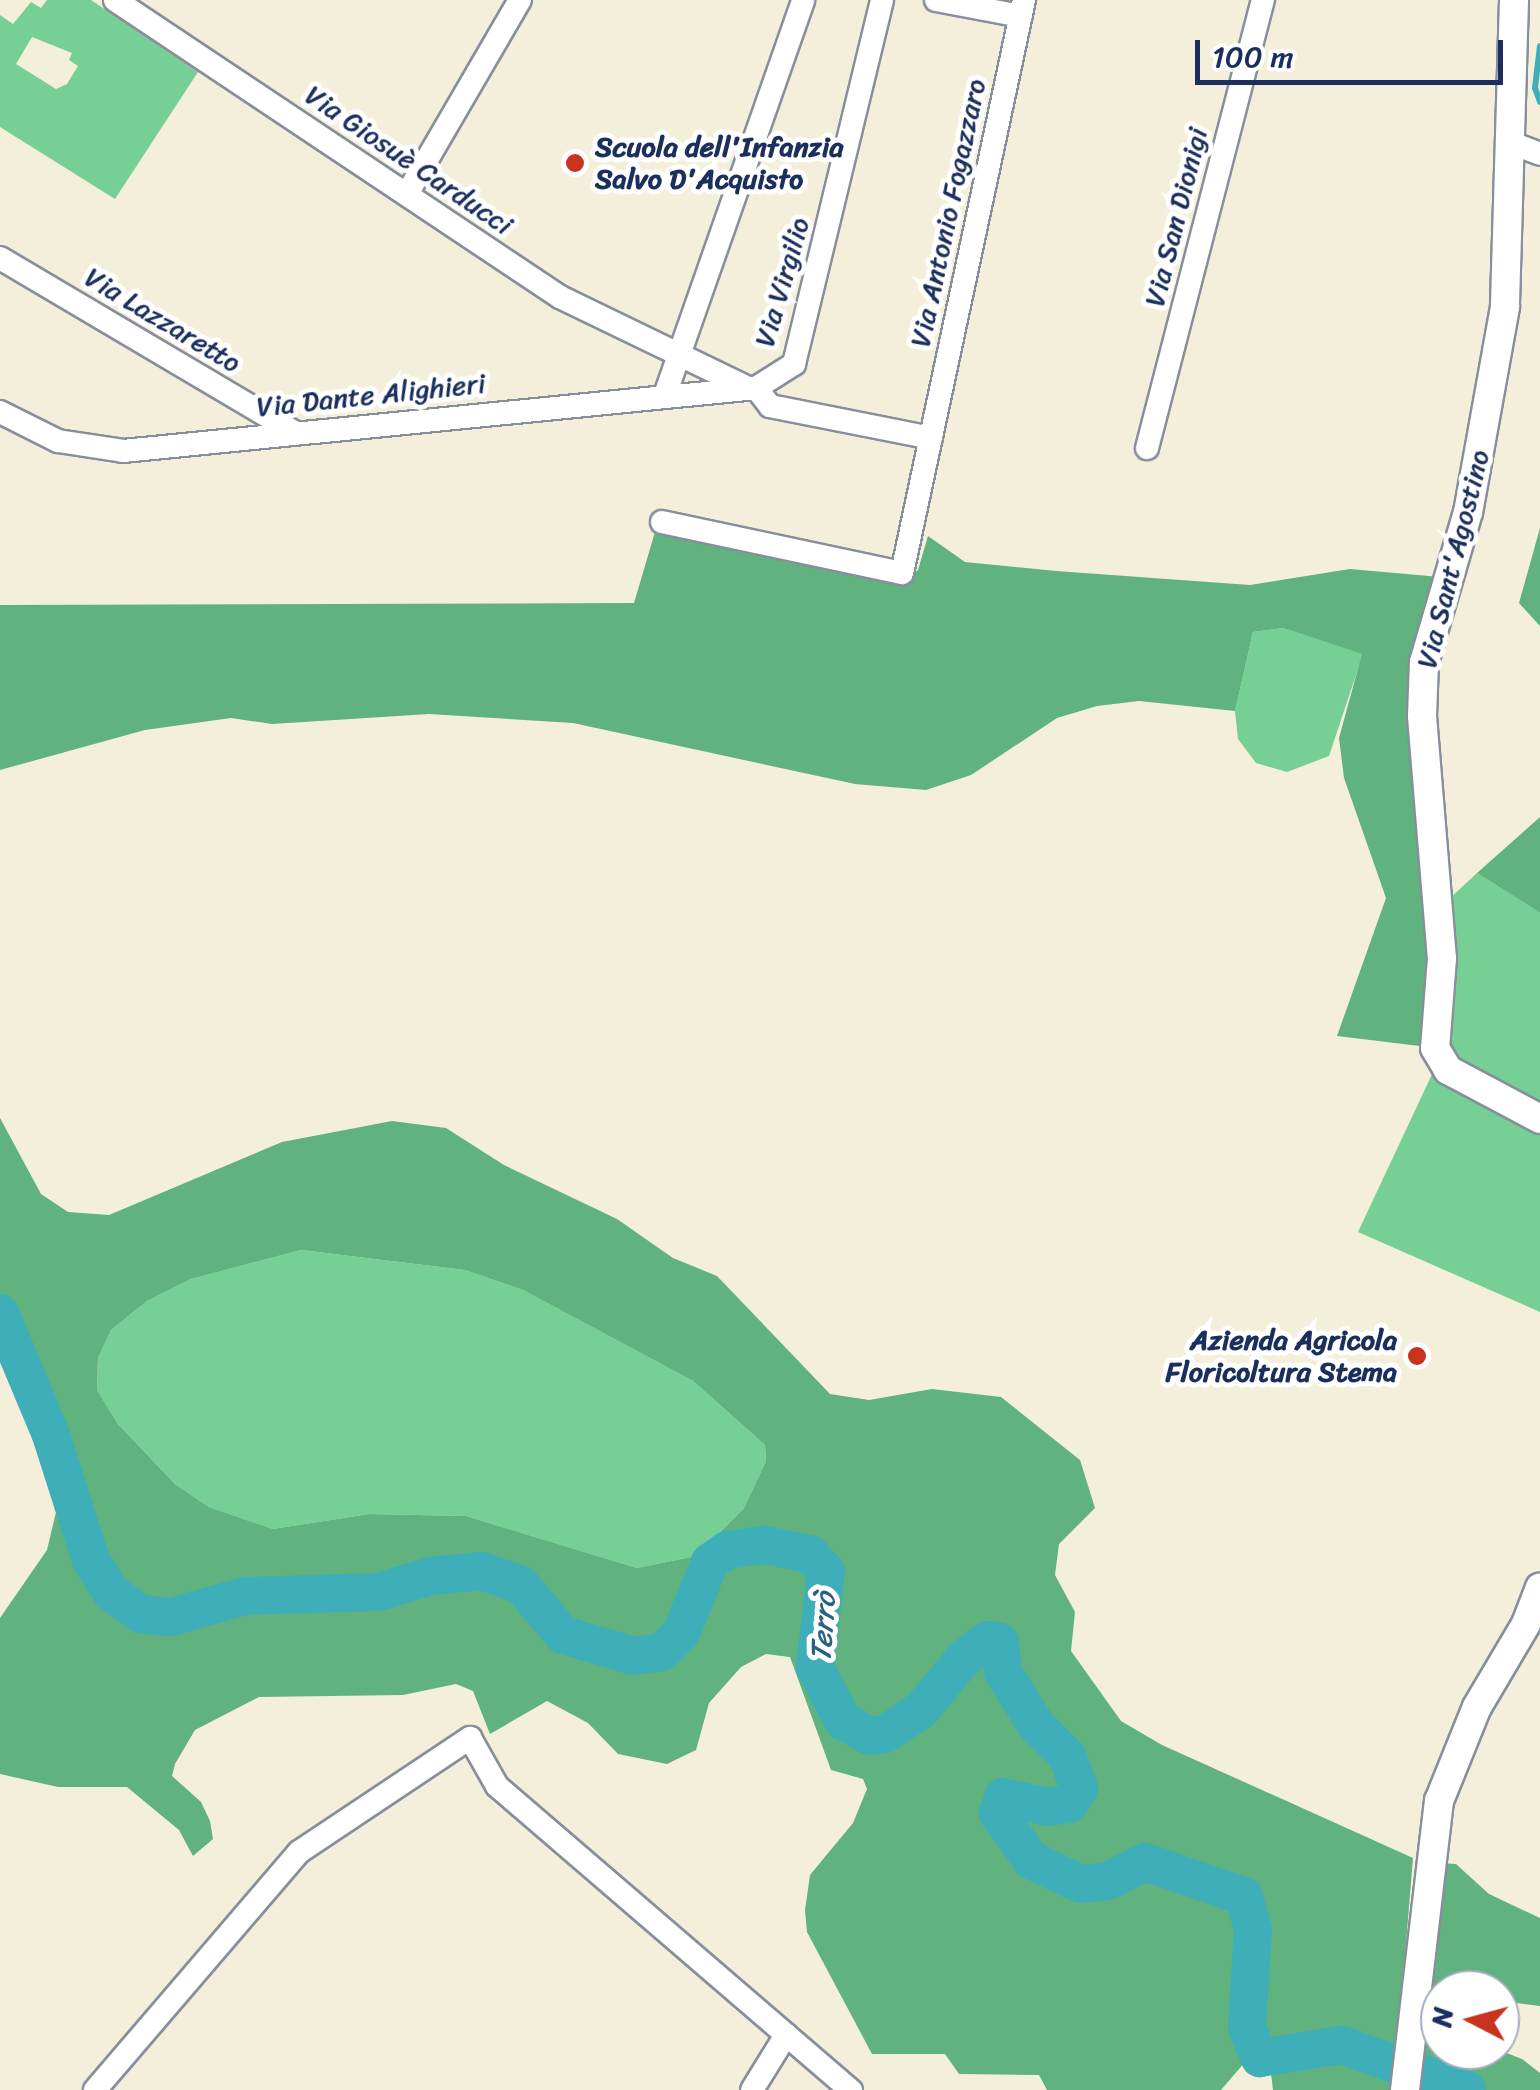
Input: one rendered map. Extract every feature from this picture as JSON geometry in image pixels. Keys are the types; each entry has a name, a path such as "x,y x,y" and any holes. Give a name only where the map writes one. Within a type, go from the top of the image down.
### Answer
{"street":[{"name":"Via Giosuè Carducci","path":"115,0 560,297 677,356 753,388"},
{"path":"407,194 520,0"},
{"path":"665,394 803,0"},
{"name":"Via Virgilio","path":"753,388 794,364 882,0"},
{"path":"936,0 1022,8"},
{"name":"Via San Dionigi","path":"1148,448 1263,0"},
{"name":"Via Sant'Agostino","path":"1514,0 1505,307 1468,512 1424,662 1422,716 1442,958 1439,1062 1540,1119"},
{"name":"Via Antonio Fogazzaro","path":"662,522 902,572 1022,8"},
{"path":"1508,142 1540,154"},
{"name":"Via Lazzaretto","path":"0,258 296,433"},
{"path":"753,388 770,406 932,438"},
{"name":"Via Dante Alighieri","path":"0,412 58,441 122,451 753,388"},
{"path":"1405,2089 1439,1802 1477,1707 1526,1624 1540,1588"},
{"path":"95,2090 299,1852 470,1738 497,1786 851,2090"},
{"path":"752,2090 786,2035"}],"green space":[{"path":"47,0 91,0 198,72 115,199 0,127 0,15 13,24 31,2 41,8","holes":["32,37 72,53 69,60 78,66 67,84 56,89 16,64"]},
{"path":"1540,528 1540,626 1519,603"},
{"path":"655,532 903,581 918,570 928,536 965,562 1056,571 1250,585 1350,569 1440,577 1424,633 1428,1047 1337,1036 1386,898 1344,778 1339,738 1362,654 1283,628 1253,632 1235,711 1139,701 1097,706 1057,718 971,775 926,790 855,784 573,723 429,714 272,724 231,718 145,730 0,770 0,605 634,603"},
{"path":"1283,628 1363,654 1329,756 1287,772 1256,763 1238,739 1235,711 1253,632"},
{"path":"1540,817 1540,913 1477,873"},
{"path":"1477,873 1540,913 1540,1107 1458,1062 1449,1047 1449,899"},
{"path":"1434,1070 1540,1127 1540,1312 1358,1232"},
{"path":"0,1118 41,1194 68,1212 109,1215 282,1142 392,1121 446,1128 504,1165 617,1219 673,1258 717,1276 830,1394 869,1400 932,1389 1001,1397 1080,1460 1095,1508 1059,1544 1055,1575 1075,1612 1071,1651 1121,1721 1162,1745 1413,1858 1394,2090 1273,2090 1271,2073 1245,2062 1221,2090 1047,2090 1039,2075 959,2074 945,2054 872,2054 807,1932 805,1910 810,1875 853,1823 867,1789 863,1779 831,1770 790,1657 766,1654 741,1667 709,1703 696,1750 667,1764 618,1754 588,1723 547,1701 490,1734 473,1691 456,1684 403,1695 259,1697 195,1730 175,1764 172,1776 201,1802 210,1821 213,1839 193,1856 179,1830 127,1787 58,1787 0,1774 0,1618 47,1550 56,1512 53,1473 0,1350","holes":["301,1250 465,1270 523,1290 693,1381 765,1445 766,1461 744,1508 696,1556 637,1568 466,1516 369,1514 273,1529 209,1507 175,1484 118,1424 97,1390 98,1358 111,1330 147,1301 191,1279"]},
{"path":"301,1250 465,1270 523,1290 693,1381 765,1445 766,1461 744,1508 696,1556 637,1568 466,1516 369,1514 273,1529 209,1507 175,1484 118,1424 97,1390 98,1358 111,1330 147,1301 191,1279"},
{"path":"1440,1863 1456,1864 1489,1894 1540,1918 1540,2006 1520,2004 1520,1970 1428,1970"},
{"path":"1420,2045 1420,2070 1520,2070 1520,2058 1540,2073 1540,2090 1415,2090"}],"waterway":[{"path":"1540,46 1535,88 1540,102"},
{"name":"Terrò","path":"0,1313 51,1435 91,1560 111,1592 140,1614 171,1617 245,1596 379,1592 430,1576 482,1571 521,1585 563,1635 634,1656 662,1652 681,1633 710,1562 727,1550 764,1545 810,1554 826,1572 815,1667 843,1721 870,1736 885,1734 921,1710 964,1658 988,1640 1000,1642 1003,1672 1036,1725 1067,1756 1079,1788 1069,1804 1048,1807 1003,1797 998,1813 1031,1860 1081,1884 1108,1881 1145,1862 1244,1896 1253,1929 1247,2028 1260,2058 1342,2045 1467,2090"}],"place":[{"name":"Scuola dell'Infanzia Salvo D'Acquisto","path":"575,163"},
{"name":"Azienda Agricola Floricoltura Stema","path":"1417,1356"}]}
